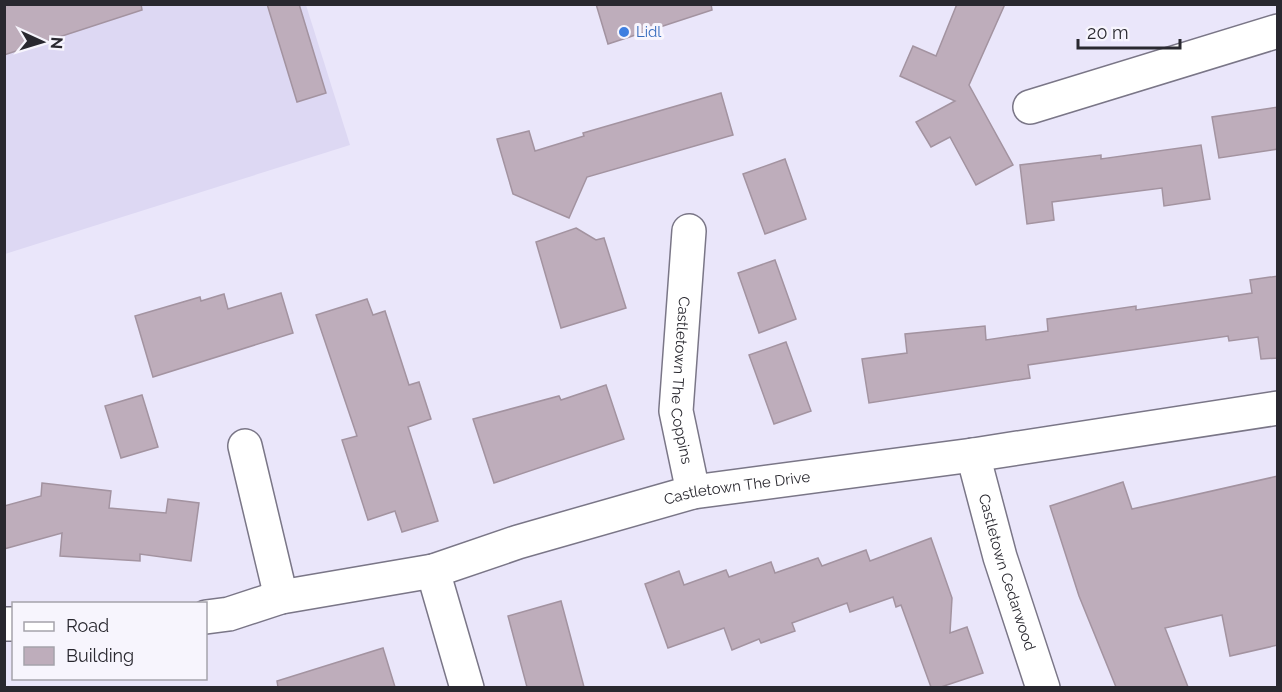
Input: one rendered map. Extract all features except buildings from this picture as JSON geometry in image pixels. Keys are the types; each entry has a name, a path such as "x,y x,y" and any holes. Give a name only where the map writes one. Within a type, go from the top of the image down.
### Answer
{"street":[{"path":"1030,107 1278,31"},
{"name":"Castletown The Coppins","path":"689,231 676,411 693,492"},
{"name":"Castletown The Drive","path":"207,617 229,614 281,597 433,571 518,542 693,492 973,455 1278,408"},
{"path":"245,446 281,597"},
{"name":"Castletown Cedarwood","path":"973,455 1000,557 1043,687"},
{"path":"433,571 467,687"}],"shaded area":[{"path":"5,5 306,5 350,145 5,254"}],"place":[{"name":"Lidl","path":"624,32"}]}
